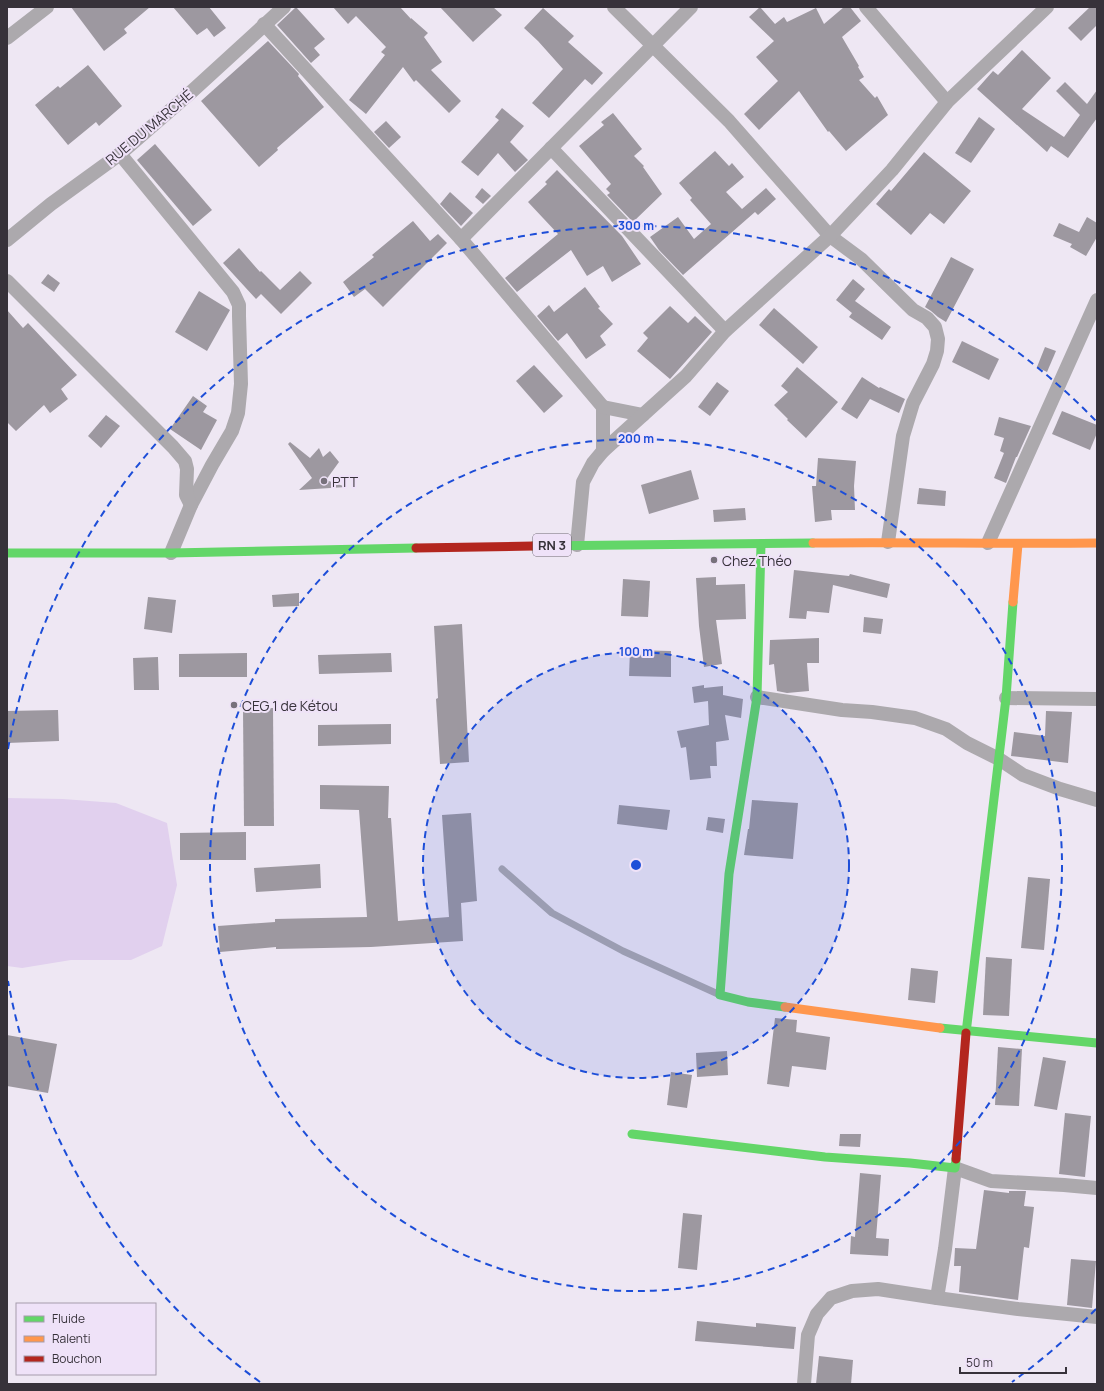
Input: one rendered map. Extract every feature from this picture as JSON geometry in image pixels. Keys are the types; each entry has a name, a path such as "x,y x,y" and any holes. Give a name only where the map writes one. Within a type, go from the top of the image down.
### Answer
{"street":[{"path":"7,38 48,7"},
{"name":"RUE DU MARCHÉ","path":"7,240 51,204 120,154 189,94 284,7"},
{"path":"614,7 729,121 830,236 861,260 913,310 928,318 935,327 938,339 934,364 913,404 903,436 888,542"},
{"path":"461,239 691,7"},
{"path":"866,7 947,102"},
{"path":"577,545 583,482 593,463 603,451 686,376 725,331 830,236 892,170 947,102 1047,7"},
{"path":"264,24 461,239 603,407 643,415"},
{"path":"551,148 725,331"},
{"path":"120,154 232,292 239,306 241,384 238,413 232,431 212,464 191,505 171,553"},
{"path":"7,281 173,447 184,462 187,469 186,495 191,505"},
{"path":"988,543 1097,300"},
{"path":"603,407 603,451"},
{"name":"RN 3","path":"7,553 171,553 577,545 888,542 1018,544 1097,543"},
{"path":"761,544 757,697 729,874 720,995 748,1002 966,1031 1097,1043"},
{"path":"937,1298 945,1249 955,1168 966,1031 1006,698 1018,544"},
{"path":"757,697 842,710 872,712 915,718 946,729 967,743 998,759 1023,775 1060,789 1097,800"},
{"path":"1006,698 1097,699"},
{"path":"632,1134 825,1156 955,1168 991,1181 1097,1188"},
{"path":"804,1384 808,1335 817,1314 831,1298 852,1292 878,1289 1018,1309 1097,1317"}],"lane":[{"path":"502,869 552,913 623,951 720,995"}],"shaded area":[{"path":"7,798 63,799 116,803 167,823 177,885 162,946 131,960 71,960 22,968 7,966"}],"building":[{"path":"71,7 150,7 124,29 127,33 104,51"},
{"path":"173,7 209,7 226,28 214,37 207,28 197,35"},
{"path":"296,7 325,39 314,48 320,55 311,63 277,25"},
{"path":"333,7 400,7 411,19 428,33 424,37 442,62 431,70 461,101 449,113 416,80 414,82 403,67 366,114 349,100 385,55 381,52 386,47 356,16 348,24"},
{"path":"440,7 493,7 502,15 473,42"},
{"path":"760,7 775,24 784,17 787,22 816,8 824,24 844,7 850,7 861,21 842,37 864,77 859,80 875,98 877,96 888,115 846,151 829,131 828,132 799,91 759,130 744,114 778,81 756,57 774,41 749,17"},
{"path":"1090,7 1097,7 1097,25 1081,41 1068,28"},
{"path":"543,8 574,36 568,42 603,73 592,85 585,79 549,118 532,103 563,69 524,28"},
{"path":"268,41 299,74 298,76 324,107 277,148 278,150 259,167 201,101"},
{"path":"1022,50 1051,78 1022,109 1064,137 1080,115 1056,91 1065,82 1087,104 1097,90 1097,118 1068,158 1051,146 1047,152 977,89 993,71 998,75"},
{"path":"88,65 122,106 99,126 96,122 68,145 35,105 58,86 60,88"},
{"path":"502,108 524,126 510,142 528,160 515,172 498,153 478,176 461,162 499,120 495,117"},
{"path":"613,113 642,149 634,156 644,166 643,167 662,194 633,222 607,195 610,193 606,189 611,184 579,146 604,125 601,122"},
{"path":"979,117 995,129 971,163 955,153"},
{"path":"386,121 401,137 389,148 374,132"},
{"path":"155,144 212,210 193,226 137,160"},
{"path":"715,151 729,166 732,163 744,177 726,192 742,209 766,188 776,199 758,215 755,212 683,275 659,250 650,237 678,217 694,239 711,224 690,200 692,198 679,183"},
{"path":"924,152 971,191 944,224 930,213 911,235 876,204 889,189 891,191"},
{"path":"557,170 622,236 641,264 612,282 603,266 587,276 571,250 517,292 505,278 558,234 528,202 547,184 545,182"},
{"path":"482,188 491,196 483,204 475,197"},
{"path":"450,192 473,213 461,226 440,204"},
{"path":"1087,217 1097,223 1097,237 1086,256 1070,247 1072,244 1053,236 1059,223 1079,232"},
{"path":"413,221 430,241 438,234 447,243 383,307 365,289 354,297 343,282 374,257 372,255"},
{"path":"239,248 260,272 261,271 280,290 300,271 312,283 281,314 261,294 256,299 223,263"},
{"path":"951,257 974,269 946,322 925,307"},
{"path":"48,274 60,283 54,292 41,283"},
{"path":"853,279 865,289 855,301 891,327 882,340 849,317 852,313 836,300"},
{"path":"585,287 600,307 598,308 613,324 600,336 606,345 586,359 567,333 558,341 537,316 549,305 554,312"},
{"path":"199,291 230,310 207,351 175,332"},
{"path":"670,306 688,323 695,316 712,332 670,379 637,351 648,338 643,333"},
{"path":"774,308 818,347 803,364 759,325"},
{"path":"7,310 23,328 28,323 77,375 61,389 68,399 50,413 44,405 16,431 7,422"},
{"path":"962,341 999,359 989,380 952,362"},
{"path":"1045,347 1056,351 1047,372 1037,367"},
{"path":"534,365 563,396 544,413 516,381"},
{"path":"797,367 838,402 806,438 774,405 788,392 781,386"},
{"path":"862,377 879,388 880,387 905,399 899,413 870,399 857,419 841,409"},
{"path":"717,382 729,391 710,416 698,407"},
{"path":"193,396 207,406 203,412 217,420 201,450 170,429"},
{"path":"1062,411 1097,425 1097,433 1090,450 1052,434"},
{"path":"106,415 120,426 101,448 88,436"},
{"path":"999,417 1031,426 1016,457 1006,483 994,478 1004,453 1000,451 1004,438 994,435"},
{"path":"290,442 310,458 319,448 323,457 330,451 339,462 326,480 346,487 299,490 312,478 288,444"},
{"path":"818,458 856,461 854,486 855,510 831,510 832,520 815,522 812,486 816,486"},
{"path":"691,470 699,499 649,514 641,485"},
{"path":"919,488 946,491 945,506 917,504"},
{"path":"745,508 746,520 714,522 713,510"},
{"path":"794,570 849,576 850,574 890,584 887,598 833,585 829,613 807,611 806,619 789,618"},
{"path":"716,577 716,585 745,584 746,619 716,620 722,664 704,667 699,626 696,578"},
{"path":"623,579 650,581 648,617 621,616"},
{"path":"299,593 299,606 273,607 272,595"},
{"path":"148,597 176,600 172,633 144,629"},
{"path":"864,617 883,619 881,634 863,632"},
{"path":"462,624 469,762 440,764 434,626"},
{"path":"819,638 819,663 807,663 809,691 787,693 777,691 774,664 769,665 770,640"},
{"path":"630,650 671,651 671,677 629,676"},
{"path":"247,653 247,677 179,677 179,654"},
{"path":"391,653 392,672 319,674 318,655"},
{"path":"158,657 159,690 134,690 133,658"},
{"path":"704,685 704,688 723,686 723,695 743,699 741,718 725,715 729,740 716,742 717,766 710,766 711,778 690,780 686,747 681,748 677,731 709,725 708,701 694,703 692,687"},
{"path":"273,708 274,826 244,826 243,709"},
{"path":"58,710 59,741 7,743 7,711"},
{"path":"1046,711 1072,712 1068,763 1011,756 1014,732 1045,736"},
{"path":"391,724 391,744 318,746 318,725"},
{"path":"320,785 389,786 388,818 391,818 398,921 449,917 442,815 471,813 477,901 461,903 463,941 371,947 276,949 276,947 220,952 218,926 275,922 275,919 367,917 359,810 320,809"},
{"path":"752,800 798,803 793,859 744,855 749,829"},
{"path":"619,805 670,810 667,830 617,824"},
{"path":"708,817 725,819 723,833 706,830"},
{"path":"246,832 246,860 180,860 180,833"},
{"path":"320,864 321,888 256,892 254,868"},
{"path":"1028,877 1050,879 1044,950 1021,948"},
{"path":"986,957 1012,959 1009,1016 983,1015"},
{"path":"911,968 938,971 935,1003 908,1000"},
{"path":"775,1018 797,1020 796,1032 830,1037 826,1070 792,1066 789,1087 767,1084"},
{"path":"7,1035 57,1044 48,1093 7,1086"},
{"path":"998,1047 1022,1049 1019,1106 995,1105"},
{"path":"727,1051 728,1075 697,1077 696,1053"},
{"path":"1043,1057 1066,1061 1057,1110 1034,1106"},
{"path":"671,1072 692,1075 687,1108 667,1105"},
{"path":"1065,1113 1091,1116 1085,1177 1059,1174"},
{"path":"840,1134 861,1134 860,1147 839,1146"},
{"path":"860,1173 881,1175 876,1238 889,1239 888,1256 850,1254 851,1236 855,1237"},
{"path":"984,1190 1009,1193 1009,1191 1026,1191 1024,1206 1034,1207 1029,1248 1024,1247 1018,1300 959,1292 961,1266 954,1266 955,1248 976,1249"},
{"path":"683,1213 702,1215 697,1270 678,1268"},
{"path":"1071,1259 1096,1261 1092,1308 1067,1305"},
{"path":"697,1321 756,1327 756,1323 796,1327 794,1349 695,1341"},
{"path":"819,1356 853,1360 851,1384 816,1384"}],"traffic: fast":[{"path":"533,546 813,543"},
{"path":"761,544 757,697 729,874 720,995 748,1002 785,1007"},
{"path":"7,553 171,553 416,548"},
{"path":"966,1033 1006,698 1013,602"},
{"path":"940,1028 1097,1043"},
{"path":"632,1134 825,1157 955,1168 956,1159"}],"traffic: slow":[{"path":"813,543 1097,543"},
{"path":"1013,602 1018,544"},
{"path":"785,1007 940,1028"}],"traffic: jam":[{"path":"416,548 533,546"},
{"path":"956,1159 966,1033"}],"place":[{"name":"PTT","path":"324,481"},
{"name":"Chez Théo","path":"714,560"},
{"name":"CEG 1 de Kétou","path":"234,705"}]}
